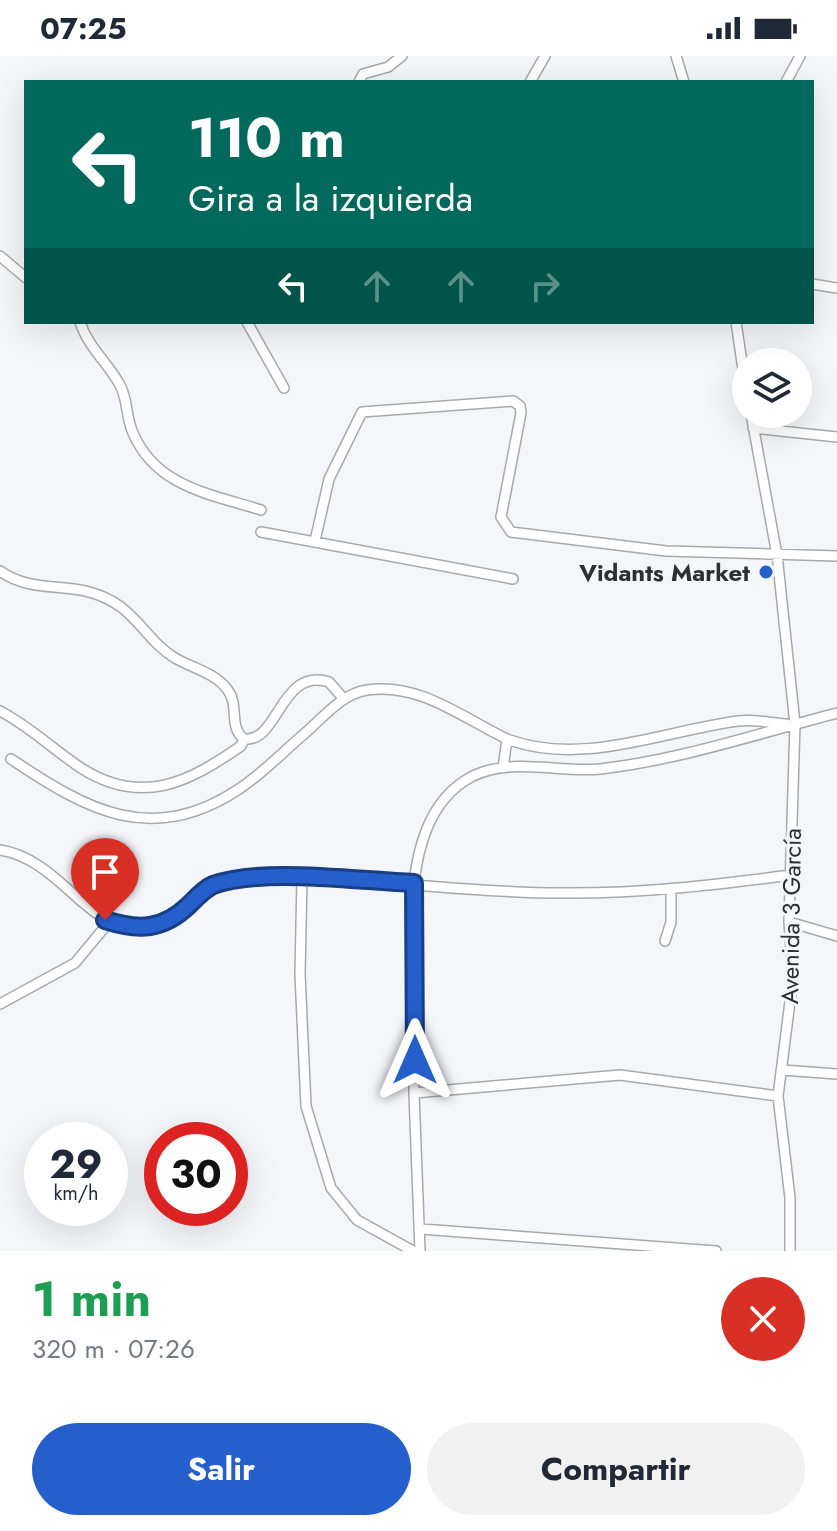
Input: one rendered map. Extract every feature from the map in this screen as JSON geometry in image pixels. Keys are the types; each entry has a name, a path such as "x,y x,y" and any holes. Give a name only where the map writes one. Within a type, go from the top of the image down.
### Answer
{"street":[{"path":"360,80 363,74 388,67 402,56"},
{"path":"531,80 545,56"},
{"path":"676,56 683,80"},
{"path":"787,80 800,56"},
{"path":"0,256 24,276"},
{"path":"814,284 837,288"},
{"path":"81,324 85,335 119,383 131,429 151,463 180,484 261,510"},
{"path":"248,324 284,388"},
{"path":"736,324 740,348"},
{"path":"315,541 329,479 362,412 513,401 520,406 521,413 501,517 511,532 666,551 837,556"},
{"path":"753,428 837,437"},
{"name":"Avenida 3 García","path":"753,428 777,555 795,724 789,922 793,978 778,1096 790,1198 790,1251"},
{"path":"261,532 513,579"},
{"path":"0,571 27,584 81,588 121,607 173,657 225,686 234,702 235,727 244,739"},
{"path":"244,739 260,735 291,693 304,682 329,682 343,698"},
{"path":"11,759 69,798 106,813 138,818 186,816 238,790 343,698 366,690 398,690 430,697 525,746 584,750 742,721 795,724"},
{"path":"0,711 84,770 108,781 151,788 171,786 194,777 241,746 244,739"},
{"path":"420,1251 414,1093 414,883 428,822 438,805 474,776 503,768 596,769 659,758 837,713"},
{"path":"503,768 507,739"},
{"path":"0,850 22,853 52,872 109,922 130,928 158,927 184,910 209,886 238,878 414,883 560,893 671,889 791,875"},
{"path":"302,878 300,974 306,1091 314,1133 331,1188 357,1220 413,1251"},
{"path":"665,941 671,922 671,889"},
{"path":"0,1004 75,963 109,922"},
{"path":"789,922 837,936"},
{"path":"782,1070 837,1074"},
{"path":"414,1093 620,1075 683,1080 778,1096"},
{"path":"421,1229 716,1251"}],"place":[{"name":"Vidants Market","path":"766,572"}],"route":[{"path":"105,920 130,928 158,927 184,910 209,886 238,878 414,883 415,1060"}]}
